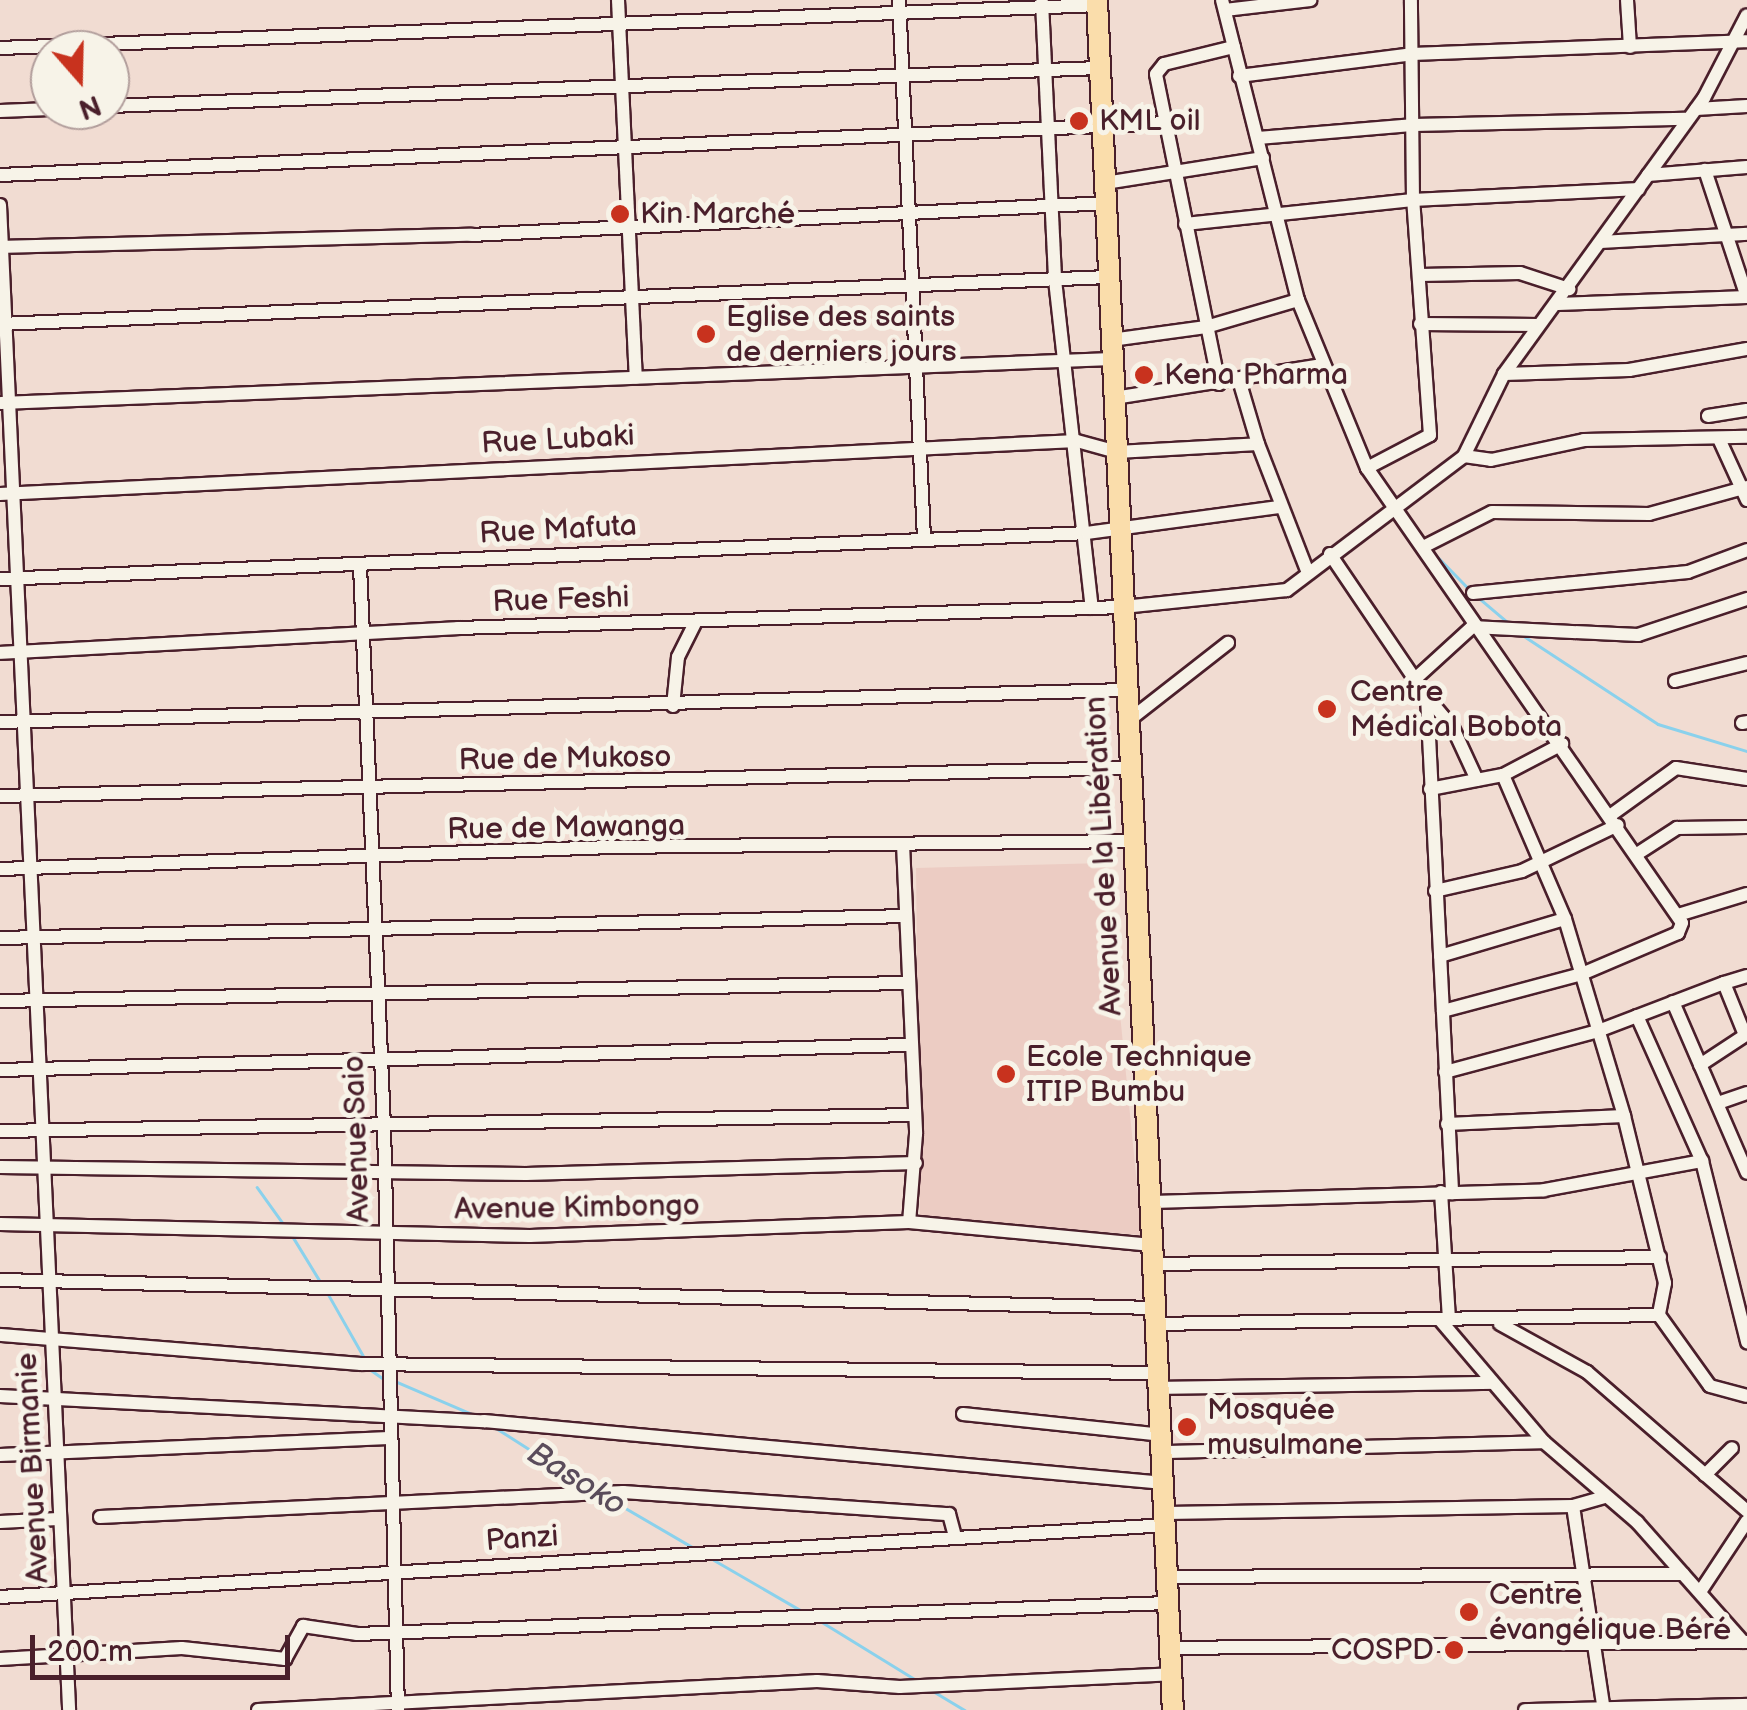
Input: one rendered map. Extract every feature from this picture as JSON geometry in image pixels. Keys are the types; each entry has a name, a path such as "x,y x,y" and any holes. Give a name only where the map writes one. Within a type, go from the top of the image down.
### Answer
{"highway":[{"name":"Avenue de la Libération","path":"1097,3 1173,1710"}],"street":[{"path":"618,0 636,378"},
{"path":"1310,0 1224,5 1298,300 1322,365 1366,468 1390,506 1422,547 1472,628 1562,744 1678,915 1678,934 1582,974 1442,1012"},
{"path":"1366,468 1430,440 1412,200 1411,0"},
{"path":"1627,0 1630,47"},
{"path":"0,48 618,24 899,6 1097,3"},
{"path":"1042,4 1055,207 1055,280 1077,441 1092,608"},
{"path":"899,6 924,539"},
{"path":"1238,380 1280,507 1308,574 1390,506 1464,456 1504,374 1569,289 1685,119 1696,109 1747,15"},
{"path":"1240,76 1412,54 1747,41"},
{"path":"1219,384 1166,124 1159,66 1234,48"},
{"path":"130,105 1098,68"},
{"path":"1696,109 1747,106"},
{"path":"0,111 30,110"},
{"path":"1258,138 1414,125 1685,119"},
{"path":"0,175 906,140 1166,124"},
{"path":"1,247 910,216 1055,207 1264,158"},
{"path":"1648,174 1747,167"},
{"path":"1558,304 1747,298 1704,170"},
{"path":"1185,224 1412,200 1639,189"},
{"name":"Avenue Birmanie","path":"0,205 6,579 16,652 25,796 52,1337 50,1396 69,1710"},
{"path":"1602,242 1747,234"},
{"path":"1420,275 1520,273 1569,289"},
{"path":"2,324 1109,277"},
{"path":"4,403 1065,360 1206,327 1298,300"},
{"path":"1420,324 1540,325"},
{"path":"1504,374 1629,370 1747,349"},
{"path":"1114,398 1322,365"},
{"path":"1708,416 1747,410"},
{"path":"1464,456 1491,460 1584,440 1720,442 1747,436"},
{"name":"Rue Lubaki","path":"6,494 1077,441 1117,452 1258,444"},
{"path":"1422,547 1492,512 1649,514 1745,492 1720,442"},
{"name":"Rue Mafuta","path":"6,579 1087,533 1280,507"},
{"path":"1473,593 1688,572 1747,550"},
{"path":"1330,554 1414,680 1453,728 1477,780"},
{"name":"Avenue Saio","path":"360,566 378,1059 384,1126 385,1370 397,1707"},
{"name":"Rue Feshi","path":"0,654 361,633 1092,608 1287,590 1308,574"},
{"path":"1414,680 1472,628 1638,635 1747,599"},
{"path":"673,706 678,657 700,621"},
{"path":"1128,722 1228,644"},
{"path":"1675,682 1747,662"},
{"path":"0,722 644,707 1127,690"},
{"path":"1427,697 1447,1124 1444,1319 1492,1383 1544,1442 1683,1574 1745,1642"},
{"path":"1430,789 1503,774 1562,744"},
{"name":"Rue de Mukoso","path":"0,796 1130,768"},
{"path":"1435,891 1543,864 1615,820 1676,768 1747,779"},
{"path":"1503,774 1565,919 1624,1116 1660,1257 1659,1315 1710,1386 1747,1396"},
{"path":"1638,854 1677,828 1747,828"},
{"name":"Rue de Mawanga","path":"0,869 372,856 1134,841"},
{"path":"903,844 908,1046 916,1163 910,1222"},
{"path":"1678,915 1747,894"},
{"path":"0,938 904,916"},
{"path":"1440,956 1565,919"},
{"path":"1445,1072 1598,1030 1747,976"},
{"path":"1700,1065 1746,1035 1724,982"},
{"path":"0,1001 907,983"},
{"path":"1673,1002 1746,1168"},
{"path":"1637,1016 1702,1161 1747,1342"},
{"path":"0,1070 908,1046"},
{"path":"1718,1104 1747,1093"},
{"path":"0,1131 914,1115"},
{"path":"1447,1124 1624,1116"},
{"path":"1150,1202 1587,1186 1702,1161"},
{"path":"0,1167 383,1172 916,1163"},
{"name":"Avenue Kimbongo","path":"0,1224 642,1234 910,1222 1153,1254 1443,1259 1660,1257"},
{"path":"0,1280 1157,1316 1498,1322 1659,1315"},
{"path":"1498,1322 1586,1372 1747,1511"},
{"path":"0,1335 385,1370 1492,1383"},
{"path":"0,1396 386,1414 1164,1483"},
{"path":"962,1414 1163,1444 1544,1442"},
{"path":"0,1454 388,1438"},
{"path":"1705,1474 1732,1448"},
{"path":"100,1517 622,1492 949,1514 954,1534"},
{"name":"Panzi","path":"0,1597 394,1574 1167,1519 1573,1506 1605,1497"},
{"path":"1573,1506 1604,1708"},
{"path":"0,1522 58,1519"},
{"path":"1700,1592 1747,1521"},
{"path":"1170,1577 1683,1574"},
{"path":"0,1659 182,1648 284,1659 300,1626 397,1630 1169,1603"},
{"path":"1170,1648 1745,1642"},
{"path":"258,1710 1172,1674"},
{"path":"1526,1710 1747,1705"}],"shaded area":[{"path":"1105,863 1142,1235 920,1218 916,868"}],"waterway":[{"path":"1433,552 1469,589"},
{"path":"1479,598 1511,625"},
{"path":"1524,636 1658,724 1747,751"},
{"name":"Basoko","path":"257,1187 285,1226"},
{"path":"293,1237 320,1281"},
{"name":"Basoko","path":"327,1292 365,1359"},
{"name":"Basoko","path":"371,1370 384,1379"},
{"name":"Basoko","path":"397,1382 472,1414"},
{"name":"Basoko","path":"496,1428 590,1488"},
{"name":"Basoko","path":"610,1499 694,1548"},
{"name":"Basoko","path":"714,1560 802,1611"},
{"name":"Basoko","path":"822,1622 918,1681"},
{"name":"Basoko","path":"933,1691 965,1710"}],"place":[{"name":"KML oil","path":"1079,121"},
{"name":"Kin Marché","path":"620,214"},
{"name":"Eglise des saints de derniers jours","path":"706,334"},
{"name":"Kena Pharma","path":"1144,375"},
{"name":"Centre Médical Bobota","path":"1327,709"},
{"name":"Ecole Technique ITIP Bumbu","path":"1006,1074"},
{"name":"Mosquée musulmane","path":"1187,1427"},
{"name":"Centre évangélique Béré","path":"1469,1612"},
{"name":"COSPD","path":"1454,1650"}]}
